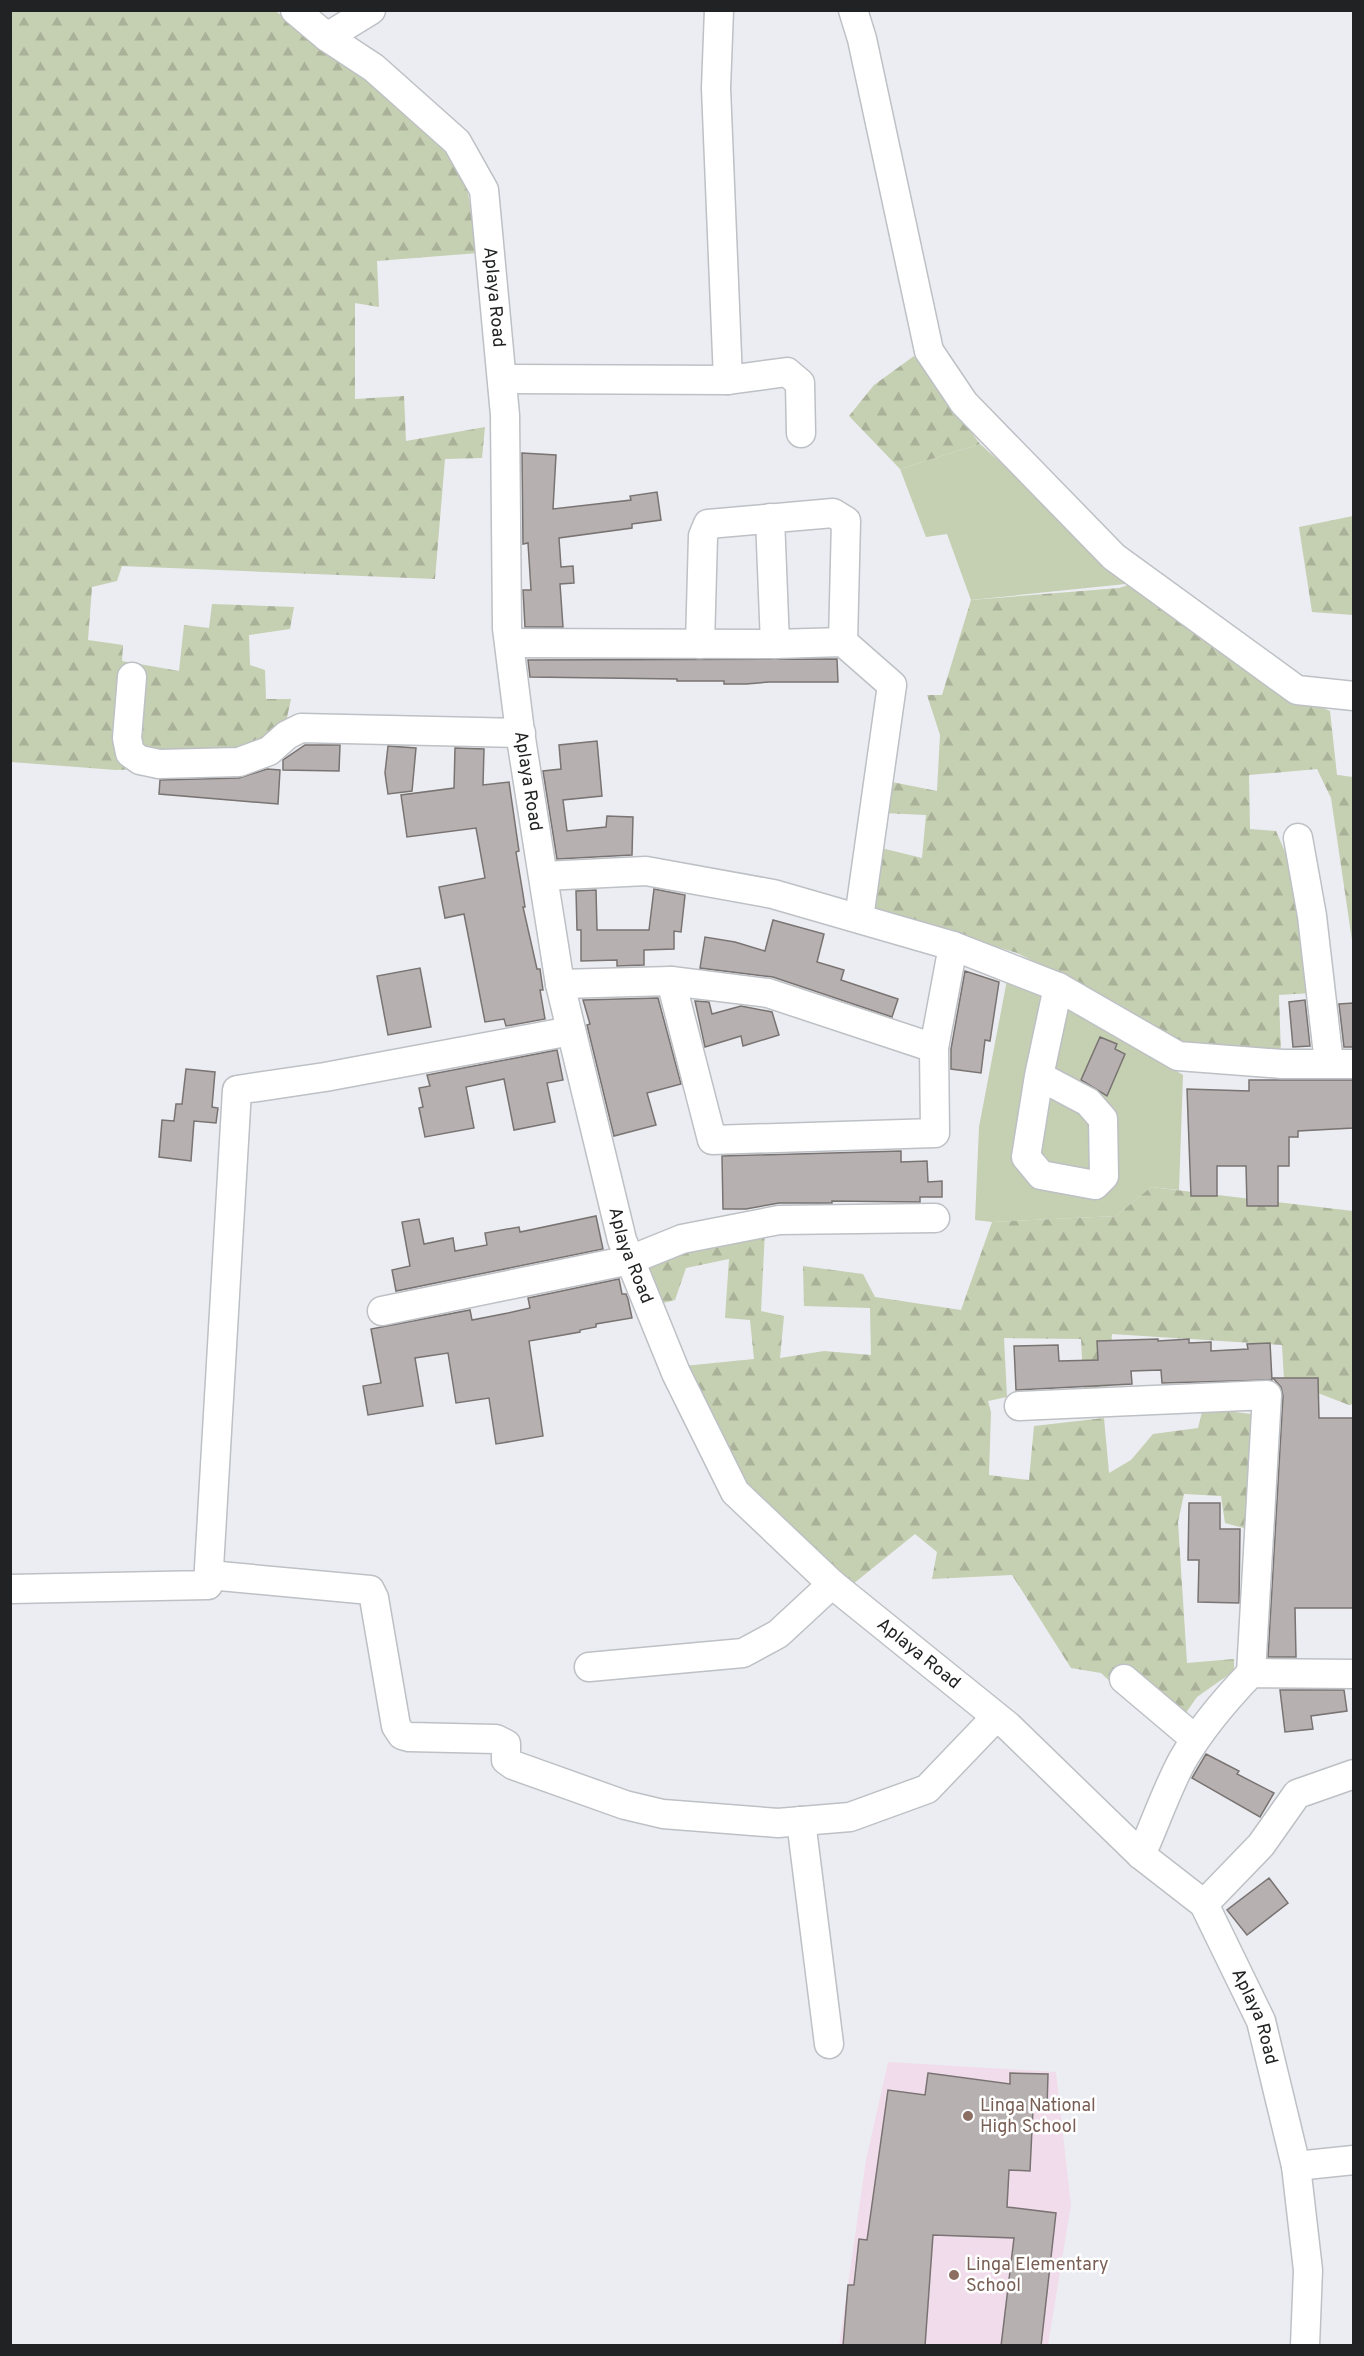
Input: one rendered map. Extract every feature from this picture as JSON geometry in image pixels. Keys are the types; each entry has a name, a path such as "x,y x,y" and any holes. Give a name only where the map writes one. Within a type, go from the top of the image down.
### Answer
{"street":[{"name":"Aplaya Road","path":"295,10 327,37 374,68 457,142 484,190 503,379 507,628 560,984 622,1240 676,1373 735,1492 832,1584 996,1717 1141,1855 1204,1904 1261,2021 1296,2166 1308,2270 1305,2346"},
{"path":"327,37 371,10"},
{"path":"719,10 716,88 728,380"},
{"path":"854,10 930,351 964,403 1114,557 1297,690 1353,696"},
{"path":"503,379 728,380 787,372 800,383 801,433"},
{"path":"700,644 703,536 708,524 833,513 846,521 843,642"},
{"path":"770,518 775,644"},
{"path":"510,643 843,642 892,685 859,918"},
{"path":"132,677 127,738 130,753 140,760 159,764 239,762 269,751 287,735 301,728 522,733"},
{"path":"544,876 646,871 773,894 953,946 1058,987 1178,1056 1282,1064 1341,1063 1298,838"},
{"path":"671,981 711,1140 935,1133 934,1048 953,946"},
{"path":"560,984 671,981 768,993 934,1048"},
{"path":"1039,1076 1058,987"},
{"path":"10,1589 208,1585 237,1090 325,1077 571,1031"},
{"path":"382,1311 630,1260 682,1239 779,1220 935,1218"},
{"path":"1019,1406 1267,1395 1251,1673 1224,1701 1181,1763 1141,1855"},
{"path":"208,1575 370,1590 374,1598 396,1726 402,1734 409,1737 496,1739 506,1743 506,1760 513,1765 625,1805 663,1814 778,1823 850,1817 927,1789 996,1717"},
{"path":"589,1667 743,1653 778,1634 832,1584"},
{"path":"1251,1673 1353,1674"},
{"path":"1124,1679 1196,1739"},
{"path":"1204,1904 1261,1845 1297,1794 1353,1774"},
{"path":"801,1821 829,2044"},
{"path":"1296,2166 1353,2160"}],"shaded area":[{"path":"888,2062 1056,2072 1071,2205 1048,2345 839,2346 866,2160"}],"green space":[{"path":"10,11 275,11 322,42 446,144 465,175 478,253 377,261 379,307 355,303 355,399 404,396 406,441 485,427 482,458 445,459 435,579 122,566 117,581 92,587 88,640 123,645 122,661 179,671 184,625 209,628 212,604 294,607 290,629 249,635 250,665 265,670 266,699 291,699 277,764 116,770 11,762"},
{"path":"914,356 980,444 900,469 849,416 874,385"},
{"path":"980,444 1135,583 971,600 947,534 926,537 900,469"},
{"path":"1353,516 1353,615 1312,612 1299,527"},
{"path":"1135,583 1256,677 1330,711 1337,775 1353,777 1353,947 1331,798 1317,769 1249,775 1250,829 1276,831 1296,877 1311,993 1279,995 1281,1055 1183,1044 1120,1005 1017,953 867,907 877,847 922,858 926,815 883,813 892,782 937,791 940,735 927,695 942,695 971,600 1119,588"},
{"path":"1007,980 1127,1040 1183,1075 1179,1190 1151,1187 1116,1216 992,1222 975,1220 979,1127"},
{"path":"1151,1187 1353,1211 1353,1404 1349,1405 1284,1380 1282,1345 1112,1334 1107,1394 1084,1396 1081,1339 1004,1338 1007,1397 988,1401 991,1412 989,1475 1029,1480 1034,1426 1104,1418 1109,1473 1131,1460 1153,1434 1198,1428 1203,1408 1251,1414 1251,1530 1225,1523 1221,1496 1184,1494 1178,1522 1187,1663 1234,1659 1234,1671 1197,1697 1169,1737 1101,1673 1071,1668 1012,1575 932,1579 937,1552 915,1534 848,1588 832,1564 746,1491 684,1366 754,1359 750,1320 725,1318 729,1259 686,1268 675,1300 659,1304 641,1266 677,1248 765,1230 761,1311 784,1316 780,1358 824,1351 871,1355 870,1308 804,1306 803,1266 863,1274 875,1297 961,1310 992,1222 1116,1216"}],"building":[{"path":"522,453 556,455 553,509 631,500 630,496 657,492 661,520 632,524 632,528 559,538 561,567 573,566 574,583 560,584 563,627 525,627 523,590 531,590 528,543 523,544"},
{"path":"837,659 838,682 746,684 724,684 724,681 677,681 677,679 530,677 528,660"},
{"path":"597,741 602,796 563,800 567,831 606,827 607,816 633,817 632,855 557,859 543,771 561,769 559,745"},
{"path":"305,745 340,745 339,771 283,770 283,760"},
{"path":"388,746 416,748 412,791 388,794 385,773"},
{"path":"455,748 484,749 483,785 509,782 519,851 516,852 525,907 523,907 537,969 540,969 543,990 540,990 545,1019 506,1026 504,1019 485,1022 464,914 445,918 439,887 485,878 476,828 407,837 401,795 454,788"},
{"path":"267,769 280,770 278,804 159,794 160,780 239,778"},
{"path":"654,889 685,895 681,932 674,931 674,949 644,950 644,965 617,966 617,960 581,961 581,930 577,930 576,891 596,890 597,930 649,930"},
{"path":"773,920 824,934 817,962 844,970 841,980 898,999 892,1017 773,977 700,968 705,937 735,942 765,951"},
{"path":"420,968 431,1027 388,1035 377,976"},
{"path":"965,971 999,982 990,1041 985,1040 981,1073 951,1069 951,1049"},
{"path":"658,998 681,1084 647,1093 656,1125 614,1136 583,1000"},
{"path":"1305,1000 1310,1046 1293,1047 1289,1002"},
{"path":"695,1001 709,1002 712,1014 741,1006 772,1012 779,1035 743,1046 741,1036 705,1047"},
{"path":"1353,1003 1353,1047 1344,1047 1339,1004"},
{"path":"1100,1037 1117,1044 1115,1049 1125,1054 1107,1096 1081,1080"},
{"path":"557,1050 563,1080 547,1083 555,1122 514,1130 504,1079 466,1087 474,1128 425,1137 419,1108 423,1107 419,1088 430,1086 427,1075"},
{"path":"186,1069 215,1072 212,1107 218,1108 216,1123 194,1121 191,1161 159,1157 162,1120 174,1121 176,1104 182,1104"},
{"path":"1249,1080 1353,1080 1353,1128 1298,1131 1298,1137 1289,1137 1289,1166 1278,1166 1278,1206 1247,1206 1246,1166 1217,1166 1217,1196 1191,1196 1187,1089 1249,1091"},
{"path":"901,1151 901,1162 927,1161 928,1182 942,1181 942,1197 920,1197 920,1202 832,1201 832,1203 779,1203 746,1209 723,1209 722,1156"},
{"path":"596,1216 603,1249 396,1291 392,1270 410,1266 402,1222 419,1219 424,1244 453,1238 455,1251 487,1245 485,1233 519,1227 520,1232"},
{"path":"619,1279 622,1294 626,1294 628,1299 632,1318 596,1324 596,1327 580,1330 580,1332 529,1341 543,1436 496,1444 489,1398 456,1403 448,1353 415,1358 423,1406 368,1415 363,1386 381,1383 371,1329 470,1310 472,1320 508,1313 530,1308 528,1298"},
{"path":"1158,1339 1158,1341 1189,1339 1189,1343 1211,1342 1211,1351 1248,1349 1247,1344 1270,1343 1272,1380 1162,1383 1161,1370 1131,1371 1132,1384 1016,1390 1014,1346 1058,1345 1059,1361 1098,1360 1097,1341"},
{"path":"1273,1378 1318,1378 1319,1418 1353,1418 1353,1608 1295,1608 1296,1657 1268,1657 1283,1396 1281,1387"},
{"path":"1189,1503 1220,1503 1220,1529 1240,1529 1239,1603 1198,1602 1199,1560 1188,1560"},
{"path":"1280,1690 1344,1690 1347,1711 1311,1716 1313,1729 1285,1732"},
{"path":"1206,1754 1239,1771 1237,1774 1274,1793 1260,1817 1192,1778"},
{"path":"1269,1878 1288,1903 1247,1935 1227,1910"},
{"path":"928,2073 1010,2084 1010,2073 1048,2074 1047,2109 1033,2109 1030,2171 1009,2170 1007,2207 1056,2213 1041,2346 1001,2346 1014,2238 933,2235 925,2346 843,2346 848,2285 854,2285 859,2239 867,2240 888,2090 925,2095"}],"place":[{"name":"Linga National High School","path":"968,2116"},
{"name":"Linga Elementary School","path":"954,2275"}]}
